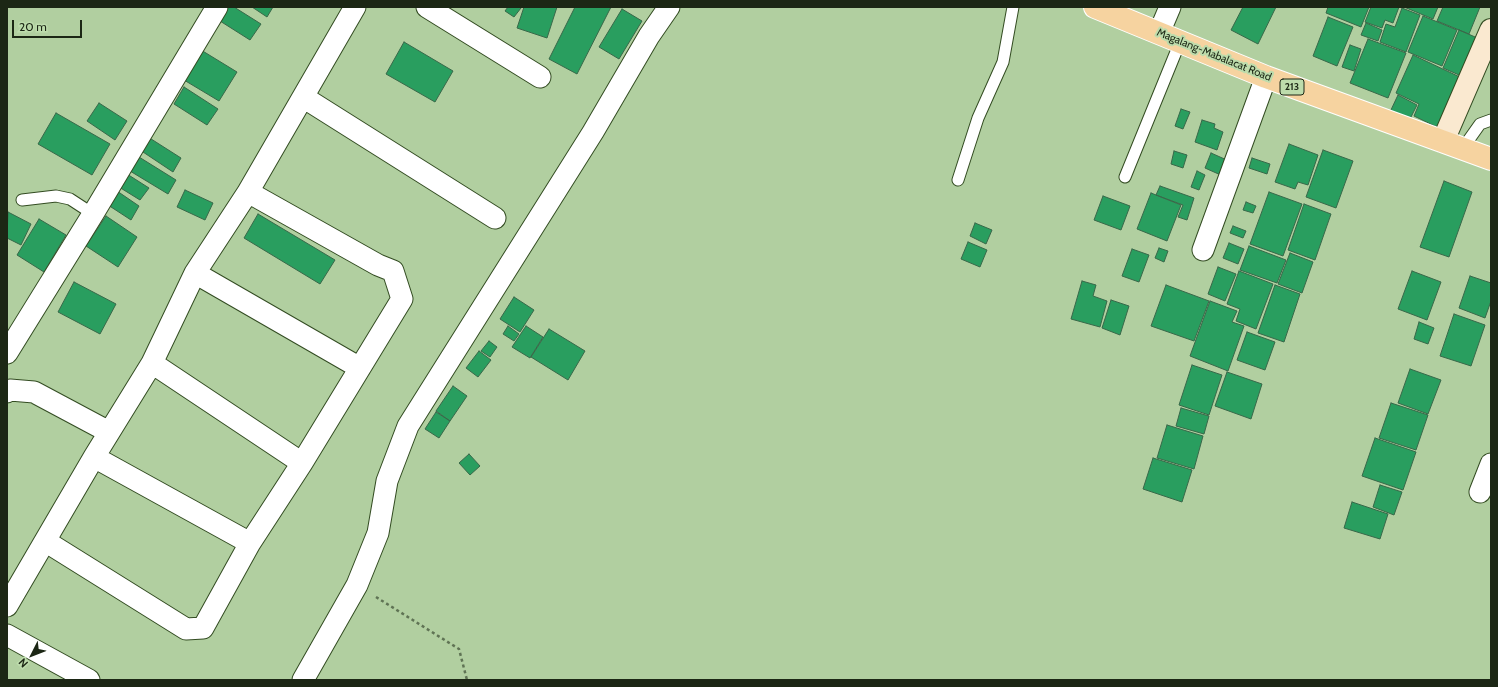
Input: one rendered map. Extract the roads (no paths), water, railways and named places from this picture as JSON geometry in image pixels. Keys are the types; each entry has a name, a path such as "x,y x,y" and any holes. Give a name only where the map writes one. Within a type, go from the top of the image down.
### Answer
{"main road":[{"name":"Magalang-Mabalacat Road","path":"1095,7 1266,77 1491,159"}],"street":[{"path":"7,353 93,214 217,7"},
{"path":"7,606 94,457 152,363 195,273 248,192 355,7"},
{"path":"427,7 540,77"},
{"path":"303,680 357,585 378,533 387,481 408,426 593,132 649,36 669,7"},
{"path":"1160,33 1170,7"},
{"path":"1453,145 1491,30"},
{"path":"1203,250 1266,77"},
{"path":"303,97 495,218"},
{"path":"45,542 186,629 203,628 250,544 302,463 402,299 393,271 378,265 248,192"},
{"path":"195,273 360,368"},
{"path":"152,363 302,463"},
{"path":"7,392 10,390 34,392 109,432"},
{"path":"94,457 250,544"},
{"path":"1480,492 1491,464"},
{"path":"7,635 88,680"}],"lane":[{"path":"958,180 978,118 1003,62 1013,7"},
{"path":"1125,177 1180,42"},
{"path":"1453,145 1480,124 1491,120"},
{"path":"22,200 56,196 70,199 93,214"}]}
